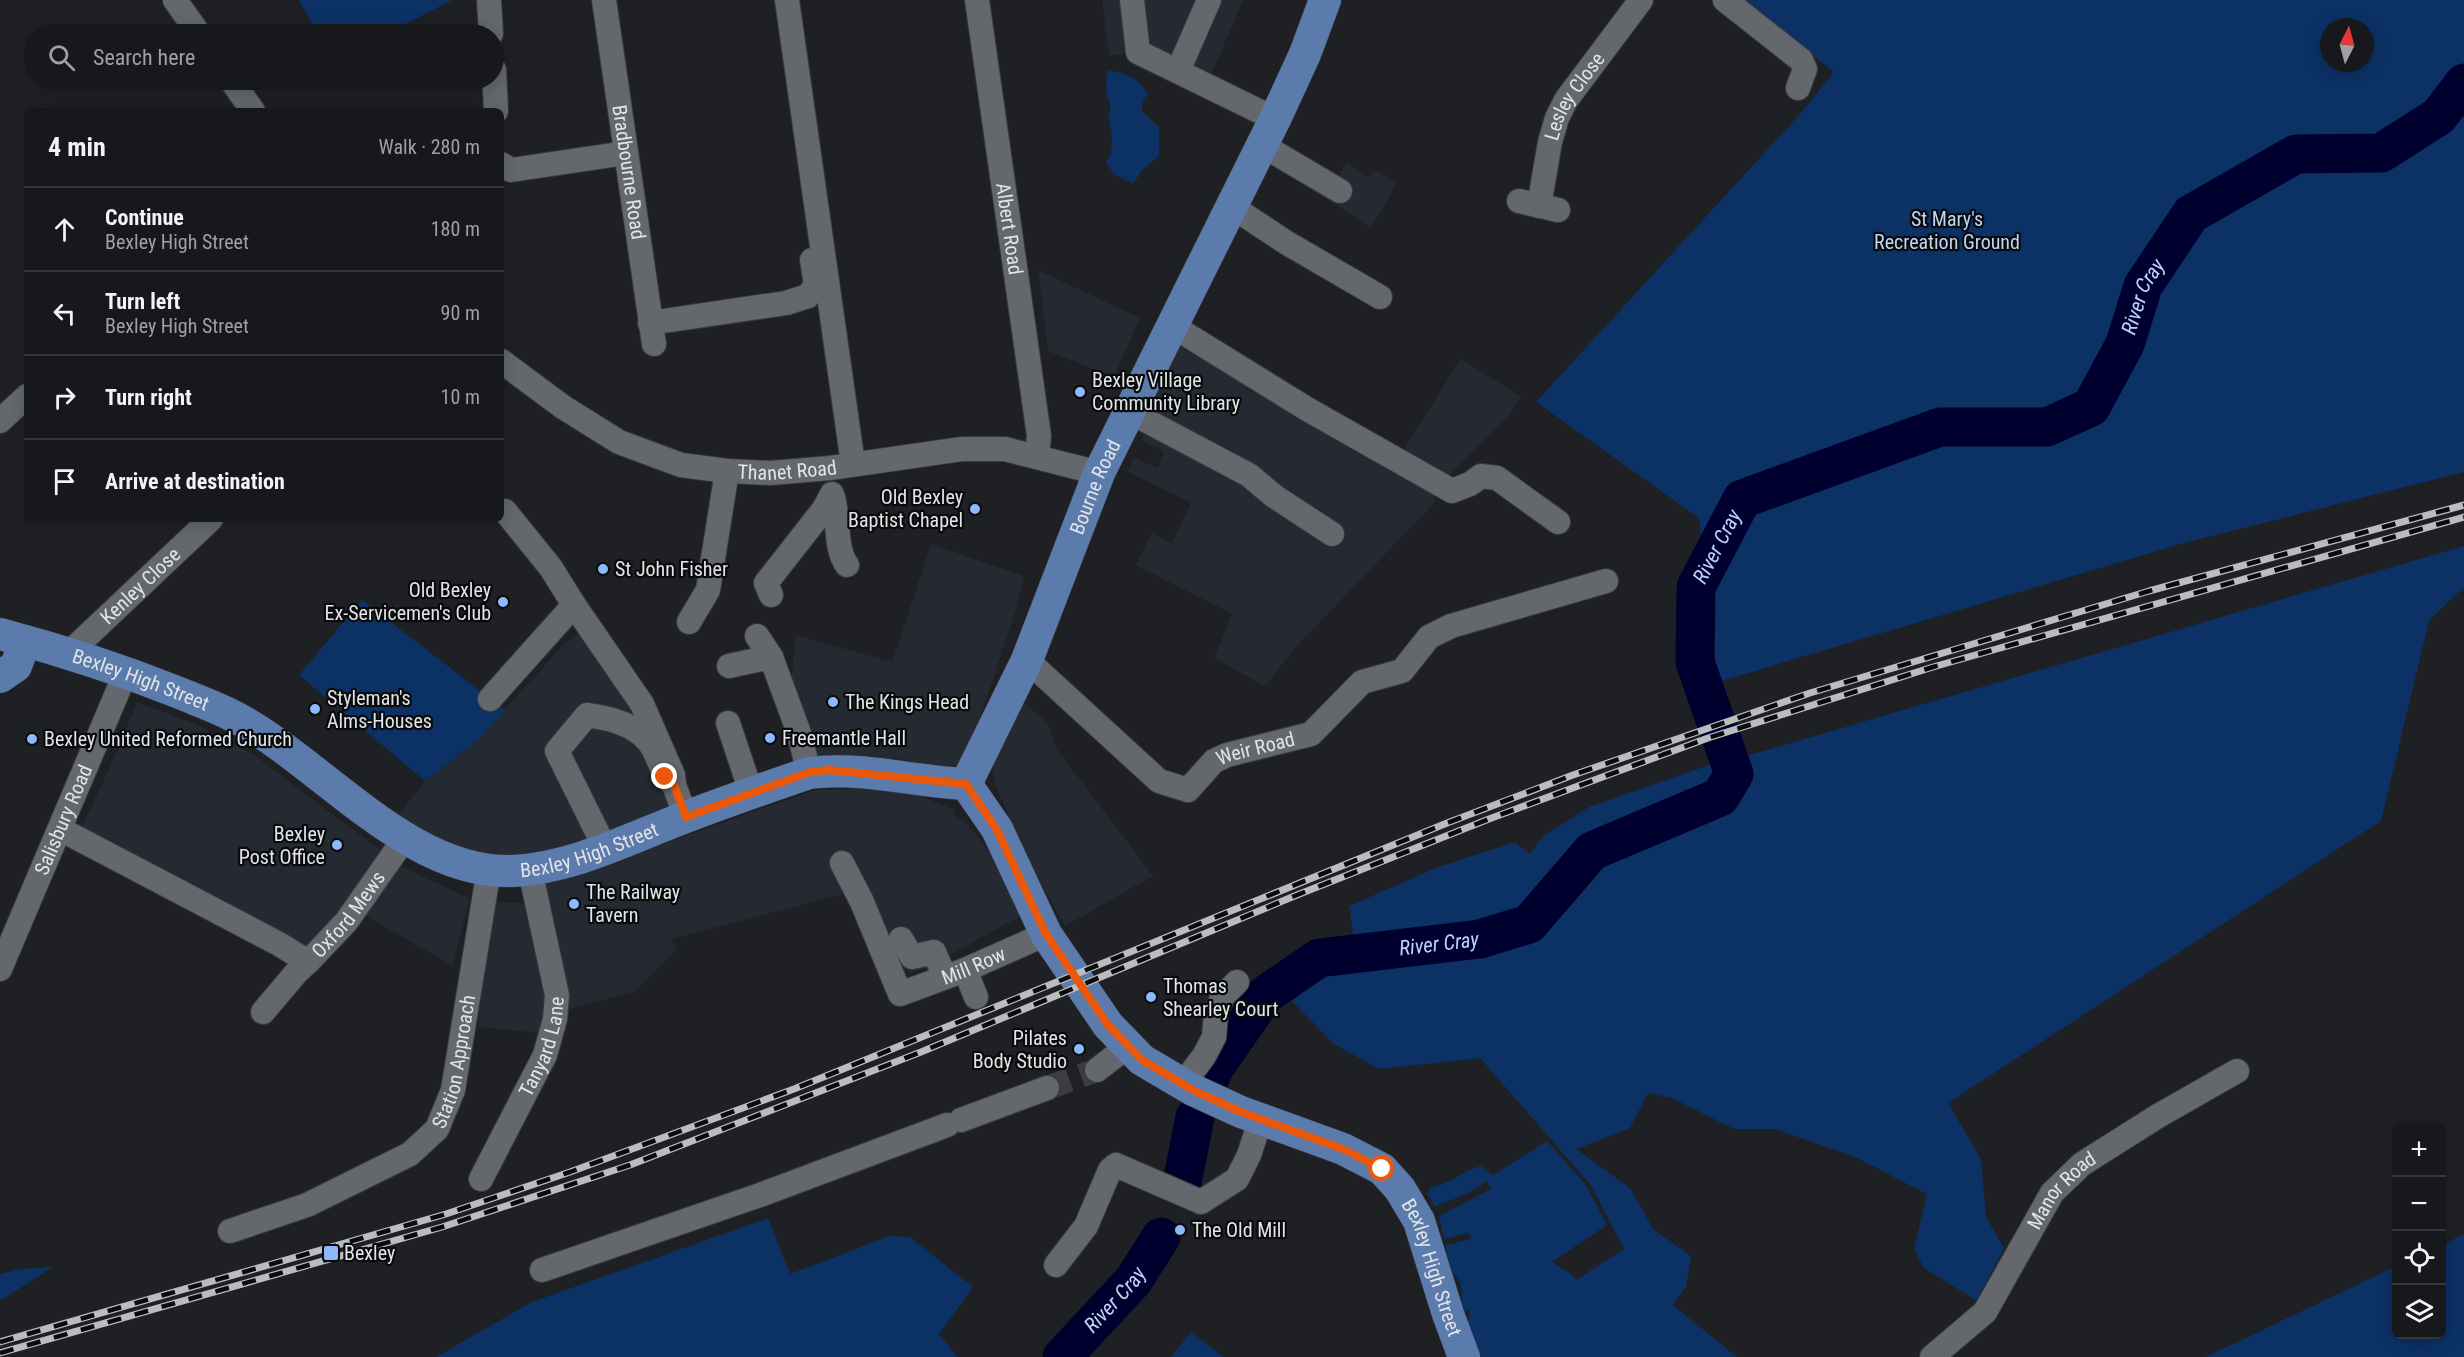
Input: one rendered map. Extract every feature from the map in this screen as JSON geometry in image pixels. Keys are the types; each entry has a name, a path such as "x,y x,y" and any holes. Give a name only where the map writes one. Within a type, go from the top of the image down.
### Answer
{"main road":[{"name":"Bourne Road","path":"966,784 1027,660 1099,473 1268,132 1305,54 1325,0"},
{"name":"Bexley High Street","path":"13,637 126,672 233,716 264,733 405,838 445,858 489,869 530,870 606,850 751,792 810,772 849,771 966,784 997,830 1046,934 1092,1002 1142,1060 1198,1092 1343,1149 1382,1169 1400,1189 1419,1221 1464,1357"},
{"path":"0,677 15,666 13,637"}],"street":[{"path":"175,0 193,24"},
{"path":"489,0 490,24"},
{"name":"Bradbourne Road","path":"604,0 652,334 786,303 807,296 816,285 772,0"},
{"path":"771,595 766,583 824,509 842,466 787,0"},
{"name":"Albert Road","path":"977,0 1039,436 1037,457"},
{"path":"1132,0 1138,52 1178,71 1268,132 1340,191"},
{"path":"1178,71 1209,0"},
{"name":"Lesley Close","path":"1539,206 1557,118 1566,100 1641,0"},
{"path":"1725,0 1801,60 1805,69 1798,88"},
{"path":"238,90 251,108"},
{"path":"495,90 496,108"},
{"path":"504,166 511,170 626,153"},
{"path":"1231,206 1287,243 1380,297"},
{"path":"1171,324 1307,408 1452,491 1470,484 1481,476 1497,478 1558,522"},
{"name":"Thanet Road","path":"504,363 563,407 619,442 681,465 727,471 771,473 842,466 962,448 1005,449 1099,473"},
{"path":"0,421 24,399"},
{"path":"1130,412 1249,476 1274,496 1332,534"},
{"path":"689,622 708,590 727,471"},
{"path":"832,494 837,510 841,557 848,565"},
{"path":"505,511 552,568 574,605 642,704 673,775 674,785 686,817"},
{"name":"Kenley Close","path":"69,653 208,522"},
{"name":"Weir Road","path":"1027,660 1159,781 1188,790 1214,761 1227,755 1311,734 1362,682 1402,671 1429,637 1451,626 1606,581"},
{"path":"490,699 574,605"},
{"path":"758,636 771,657 796,723 810,772"},
{"path":"729,666 771,657"},
{"name":"Salisbury Road","path":"0,969 126,672"},
{"path":"606,850 557,751 587,715 611,718 633,729 652,746 665,777 674,785"},
{"path":"728,723 751,792"},
{"name":"Oxford Mews","path":"60,829 279,944 308,962 346,922 405,838"},
{"name":"Mill Row","path":"842,863 862,902 900,994 955,974 1046,934"},
{"name":"Station Approach","path":"230,1231 307,1205 410,1154 437,1129 453,1090 489,869"},
{"name":"Tanyard Lane","path":"481,1179 545,1055 555,1019 557,994 530,870"},
{"path":"901,939 912,957 934,952 976,997"},
{"path":"263,1012 308,962"},
{"path":"1198,1092 1204,1056 1214,1037 1216,1014 1222,997 1237,982"},
{"path":"1097,1070 1128,1046"},
{"name":"Manor Road","path":"1932,1357 1984,1312 2052,1193 2082,1164 2158,1116 2237,1071"},
{"path":"542,1270 760,1195 1047,1088"},
{"path":"1056,1265 1086,1226 1110,1170 1116,1165 1201,1202 1237,1179 1249,1155 1261,1118"}],"shaded area":[{"path":"1102,0 1243,0 1209,80 1128,53 1109,56"},
{"path":"1279,146 1339,177 1346,163 1369,177 1375,170 1396,183 1384,208 1370,227 1271,163"},
{"path":"1038,270 1140,318 1114,377 1048,351"},
{"path":"1179,346 1247,385 1245,388 1253,393 1259,385 1432,493 1435,502 1297,646 1265,686 1214,658 1232,614 1136,565 1152,533 1172,543 1191,503 1128,472 1134,457 1157,468 1164,452 1141,440 1154,412 1150,410 1158,390"},
{"path":"1461,359 1521,397 1508,416 1444,480 1402,452"},
{"path":"931,544 1024,576 1017,607 978,723 958,767 917,766 917,763 892,757 891,763 815,760 791,682 796,635 892,662"},
{"path":"585,628 630,696 676,810 542,857 468,853 398,816 425,781 479,739 564,644"},
{"path":"137,702 195,724 254,755 383,852 306,954 79,834"},
{"path":"1024,703 1048,723 1056,748 1153,876 1065,926 1026,856 994,782 993,763"},
{"path":"853,783 904,789 955,810 954,815 966,823 986,846 1022,915 928,967 910,973 898,963 851,892 671,939 677,950 634,992 566,1010 540,884 634,854 815,790 853,789"},
{"path":"398,865 469,898 453,966 366,916"},
{"path":"490,901 532,904 546,994 541,1033 478,1027"}],"green space":[{"path":"299,0 452,0 406,24 312,24"},
{"name":"St Mary's Recreation Ground","path":"1743,0 2464,0 2464,472 2184,543 1718,682 1699,518 1536,402 1800,114 1834,72"},
{"path":"1107,70 1127,75 1140,84 1149,95 1143,99 1142,111 1159,127 1159,156 1142,170 1133,184 1114,174 1106,163 1111,153 1112,134 1108,116 1111,108 1106,91"},
{"path":"2464,546 2464,587 2429,621 2381,821 1948,1103 1981,1159 1986,1217 2004,1248 1977,1301 1924,1268 1914,1249 1927,1194 1855,1157 1775,1129 1734,1129 1672,1098 1648,1093 1630,1128 1576,1149 1630,1188 1653,1229 1691,1256 1686,1287 1673,1305 1737,1357 1481,1357 1467,1321 1469,1321 1469,1310 1463,1312 1459,1279 1452,1273 1445,1245 1471,1239 1469,1233 1444,1239 1439,1216 1491,1189 1486,1180 1469,1193 1435,1207 1427,1193 1431,1187 1481,1166 1493,1175 1547,1141 1586,1185 1607,1225 1552,1262 1573,1275 1576,1280 1624,1249 1590,1184 1480,1058 1379,1069 1334,1044 1290,999 1288,994 1318,969 1351,964 1354,939 1349,906 1438,867 1515,842 1530,854 1542,837 1589,807 1723,760 1743,757"},
{"path":"362,600 505,710 479,739 425,781 299,675"},
{"path":"768,1218 790,1274 890,1236 910,1237 973,1287 939,1334 958,1357 436,1357 532,1302"},
{"path":"2464,1234 2464,1357 2206,1357 2392,1268 2392,1339 2446,1339 2446,1243"},
{"path":"53,1267 0,1301 0,1274 21,1269"},
{"path":"1191,1332 1223,1357 1171,1357"}],"waterway":[{"name":"River Cray","path":"1210,1078 1215,1067 1265,995 1319,958 1480,939 1529,924 1592,851 1720,797 1734,774 1695,662 1696,587 1742,499 1940,427 2047,427 2091,407 2125,344 2143,286 2191,214 2296,154 2381,153 2439,116 2464,83"},
{"name":"River Cray","path":"1182,1183 1195,1117"},
{"name":"River Cray","path":"1062,1357 1133,1281 1161,1237"}],"tunnel":[{"path":"1047,1088 1097,1070"}],"railway":[{"path":"0,1342 446,1214 570,1172 794,1089 1447,823 1573,775 1810,693 2149,591 2464,505"},
{"path":"0,1353 442,1227 630,1165 921,1052 1297,895 1489,819 1708,738 1933,667 2464,517"}],"place":[{"name":"Bexley Village Community Library","path":"1080,392"},
{"name":"Old Bexley Baptist Chapel","path":"975,509"},
{"name":"St John Fisher","path":"603,569"},
{"name":"Old Bexley Ex-Servicemen's Club","path":"503,602"},
{"name":"The Kings Head","path":"833,702"},
{"name":"Styleman's Alms-Houses","path":"315,709"},
{"name":"Freemantle Hall","path":"770,738"},
{"name":"Bexley United Reformed Church","path":"32,739"},
{"name":"Bexley Post Office","path":"337,845"},
{"name":"The Railway Tavern","path":"574,904"},
{"name":"Thomas Shearley Court","path":"1151,997"},
{"name":"Pilates Body Studio","path":"1079,1049"},
{"name":"The Old Mill","path":"1180,1230"},
{"name":"Bexley","path":"331,1253"}],"route":[{"path":"665,777 674,785 686,817 810,772 849,771 966,784 986,810 997,830 1046,934 1108,1025 1142,1060 1193,1090 1241,1112 1316,1138 1382,1169"}]}
